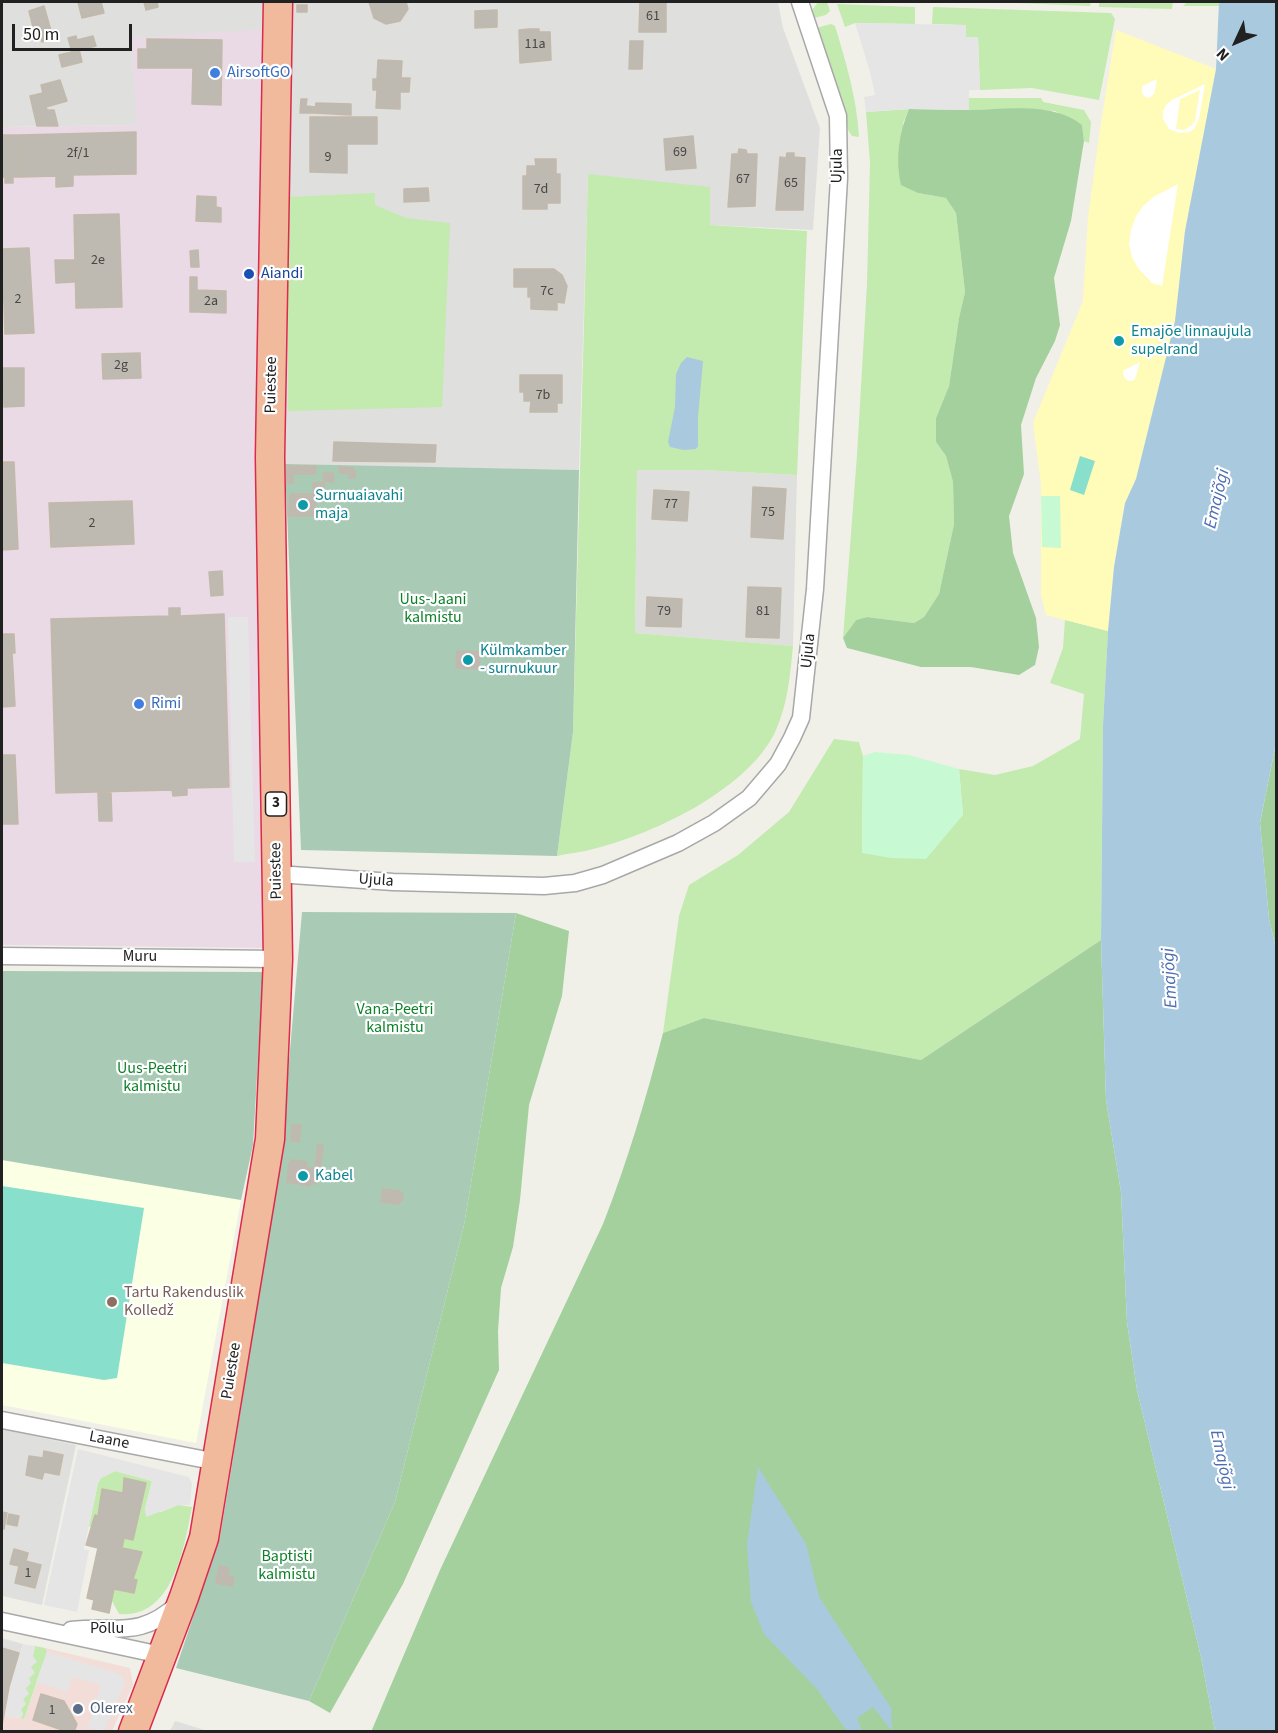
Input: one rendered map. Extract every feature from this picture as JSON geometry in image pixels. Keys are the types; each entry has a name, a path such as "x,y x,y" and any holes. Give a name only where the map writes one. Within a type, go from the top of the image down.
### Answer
{"highway":[{"name":"Puiestee","path":"161,1655 204,1538 270,1139 279,959 270,457 278,2"},
{"name":"3","path":"133,1731 161,1655"}],"street":[{"name":"Ujula","path":"277,874 393,882 544,886 575,883 603,875 678,843 714,823 748,798 778,764 801,718 810,646 838,178 838,116 800,2"},
{"name":"Muru","path":"2,956 279,959"},
{"name":"Laane","path":"2,1420 217,1462"},
{"name":"Põllu","path":"55,1632 95,1628 122,1630 140,1628 164,1616 184,1597"},
{"name":"Põllu","path":"2,1621 161,1655"}],"shaded area":[{"path":"2,2 268,2 267,29 137,125 2,127"},
{"path":"287,2 778,2 783,28 820,128 813,230 710,225 588,174 579,470 279,465"},
{"path":"855,23 966,25 966,37 978,37 980,90 969,90 969,110 909,109 866,112 864,97 875,95"},
{"path":"267,29 266,948 2,945 2,127 137,125 131,38"},
{"path":"637,470 702,470 797,475 793,646 635,633"},
{"path":"228,617 248,617 255,862 234,862"},
{"name":"Tartu Rakenduslik Kolledž","path":"2,1160 241,1200 196,1443 2,1405"},
{"path":"2,1429 76,1445 42,1605 2,1596"},
{"path":"78,1449 189,1477 192,1483 190,1505 178,1505 146,1517 145,1509 152,1481 115,1471 101,1478 84,1549 89,1550 77,1612 44,1605"},
{"path":"2,1638 23,1644 9,1687 2,1685"},
{"path":"23,1644 35,1646 33,1656 37,1662 31,1667 35,1673 29,1678 31,1683 26,1688 29,1694 23,1699 26,1704 21,1709 23,1715 20,1718 3,1715 9,1687"},
{"path":"45,1648 130,1668 133,1685 112,1731 2,1732 3,1715 24,1719 40,1674"},
{"path":"47,1652 120,1674 124,1685 104,1731 88,1727 101,1685 72,1677 67,1692 36,1682"},
{"path":"175,1721 208,1731 170,1731"}],"green space":[{"path":"818,2 827,2 830,11 826,15 814,18 813,9"},
{"path":"990,2 1091,2 1090,6"},
{"path":"1099,2 1173,2 1172,9 1099,7"},
{"path":"1187,2 1219,2 1219,6 1183,6"},
{"path":"837,4 915,7 915,24 855,23 845,27"},
{"path":"933,7 1111,13 1115,19 1099,100 1032,88 980,90 978,37 966,37 965,25 932,24"},
{"path":"831,24 835,26 850,81 859,137 852,136 848,130 841,96 816,28"},
{"path":"969,98 1041,98 1043,102 1084,110 1091,122 1089,143 1084,141 1082,125 1055,111 969,110"},
{"path":"1028,108 1070,117 1082,125 1084,141 1071,221 1054,278 1060,325 1055,341 1036,378 1021,425 1024,474 1009,516 1013,553 1036,618 1039,647 1035,665 1019,675 971,667 921,667 847,648 843,638 856,620 867,617 914,623 924,617 939,594 954,524 953,482 946,456 936,442 936,418 949,386 965,292 956,213 946,198 918,193 901,185 898,166 899,146 909,109"},
{"path":"909,109 903,123 918,193 946,198 956,213 965,292 949,386 936,418 936,442 946,456 953,482 954,524 939,594 924,617 914,623 867,617 856,620 843,638 867,284 870,163 866,112"},
{"path":"588,174 710,187 710,225 807,231 797,475 702,470 637,470 635,633 793,646 788,689 780,720 763,751 745,771 699,805 673,819 621,841 557,856 573,732"},
{"path":"375,193 375,205 406,218 450,223 442,407 288,411 288,197"},
{"path":"1080,456 1095,461 1084,495 1070,490"},
{"name":"Uus-Jaani kalmistu","path":"285,464 579,470 573,732 557,856 301,850"},
{"path":"1041,496 1060,496 1061,548 1042,547"},
{"path":"1065,620 1108,631 1103,725 1101,940 921,1060 704,1018 663,1033 679,916 689,885 738,855 789,812 834,739 859,742 863,756 862,853 963,815 959,769 995,775 1033,766 1080,739 1084,694 1050,683 1063,648"},
{"path":"1276,743 1276,949 1269,919 1260,823"},
{"path":"875,752 909,755 959,769 963,815 926,859 891,858 862,853 863,756"},
{"name":"Vana-Peetri kalmistu","path":"302,912 516,913 464,1225 395,1502 309,1701 176,1668 220,1537 230,1477 281,1154"},
{"path":"516,913 569,931 562,996 529,1105 513,1247 501,1288 498,1331 499,1370 403,1584 330,1713 309,1701 395,1502 464,1225"},
{"path":"1101,940 1106,1100 1121,1192 1127,1322 1137,1390 1201,1657 1215,1731 371,1732 440,1570 603,1224 636,1129 663,1033 704,1018 921,1060"},
{"name":"Uus-Peetri kalmistu","path":"2,971 263,972 253,1145 241,1200 2,1160"},
{"path":"2,1186 144,1208 117,1378 104,1380 2,1363"},
{"path":"115,1471 152,1481 145,1509 161,1512 178,1505 192,1507 185,1542 173,1578 164,1593 152,1605 137,1613 119,1614 112,1601 114,1589 134,1593 136,1580 133,1579 141,1553 122,1548 124,1538 133,1540 146,1483 124,1478 123,1493 102,1489 98,1516 95,1515 92,1528 89,1526 98,1483 101,1478"},
{"path":"35,1646 45,1648 47,1652 24,1719 20,1718 23,1715 21,1709"}],"sand":[{"name":"Emajõe linnaujula supelrand","path":"1116,30 1216,69 1185,231 1175,321 1136,479 1125,503 1114,567 1108,631 1046,615 1041,595 1041,484 1033,423 1083,301 1088,217"}],"water":[{"name":"Emajõgi","path":"1219,2 1276,2 1276,743 1260,823 1269,919 1276,949 1276,1732 1215,1731 1201,1657 1137,1390 1127,1322 1121,1192 1106,1100 1101,940 1103,725 1114,567 1125,503 1136,479 1175,321 1185,231 1216,69"},
{"path":"687,357 703,361 698,446 696,449 684,450 670,447 668,442 675,407 676,374"},
{"path":"758,1467 806,1544 819,1597 891,1708 892,1731 873,1707 857,1718 862,1731 847,1731 817,1689 764,1634 751,1602 747,1544"}],"pier":[{"path":"1157,79 1154,94 1149,98 1145,97 1142,93 1142,86"},
{"path":"1205,84 1199,119 1194,129 1189,132 1179,133 1169,129 1163,119 1163,111 1172,100","holes":["1200,90 1195,121 1184,130 1176,129 1180,99"]},
{"path":"1178,184 1162,286 1152,283 1138,268 1129,244 1131,230 1136,216 1144,205 1155,196"},
{"path":"1140,362 1135,379 1126,380 1124,370"}],"building":[{"path":"78,2 101,2 104,13 82,18"},
{"path":"144,2 157,2 158,7 146,10"},
{"path":"369,2 406,2 408,9 400,21 386,24 374,18"},
{"path":"640,2 666,2 666,32 639,32"},
{"path":"297,5 307,5 307,12 297,12"},
{"path":"44,6 53,38 42,42 37,26 33,27 29,11"},
{"path":"497,10 497,27 475,28 475,11"},
{"path":"519,30 550,32 551,60 520,63"},
{"path":"76,36 82,62 62,67 59,55 72,52 68,38"},
{"path":"93,36 96,46 80,50 77,40"},
{"path":"147,39 222,40 221,105 192,104 193,68 138,68 138,49 147,49"},
{"path":"630,41 643,41 642,69 629,69"},
{"path":"378,60 402,61 401,78 410,78 409,92 400,92 400,109 376,108 377,90 373,90 373,79 377,79"},
{"path":"60,80 67,101 46,107 47,110 54,110 58,126 37,126 30,96 43,93 41,85"},
{"path":"301,99 307,99 306,106 315,107 314,113 300,113"},
{"path":"316,103 351,104 351,115 315,113"},
{"path":"310,117 377,117 377,144 347,144 347,173 310,172"},
{"path":"136,132 136,174 73,175 73,186 56,187 56,176 21,177 20,135"},
{"path":"2,135 20,135 21,177 13,177 13,183 5,183 5,177 2,177"},
{"path":"693,136 696,168 666,170 664,139"},
{"path":"739,149 746,150 747,154 757,154 755,206 728,207 732,154 738,154"},
{"path":"787,153 794,153 794,157 805,158 803,210 776,210 780,157 786,158"},
{"path":"535,159 556,159 556,174 560,174 560,203 547,203 547,209 523,209 523,176 527,176 527,166 536,166"},
{"path":"428,188 429,201 404,202 404,189"},
{"path":"197,196 216,197 216,207 221,208 221,222 196,221"},
{"path":"119,214 122,307 76,308 74,215"},
{"path":"29,248 34,333 5,334 2,249"},
{"path":"198,250 199,267 191,267 190,251"},
{"path":"55,260 74,260 74,282 56,283"},
{"path":"514,269 554,269 562,275 567,286 564,303 557,302 557,310 531,309 528,287 514,287"},
{"path":"190,277 197,277 197,312 190,312"},
{"path":"197,290 226,291 226,313 197,312"},
{"path":"140,353 141,378 103,379 102,354"},
{"path":"3,368 24,368 24,406 4,407"},
{"path":"520,375 562,375 562,403 557,403 557,412 530,412 531,401 524,401 524,392 520,392"},
{"path":"334,442 436,445 435,462 333,461"},
{"path":"2,462 14,462 18,549 2,550"},
{"path":"287,466 316,466 315,474 293,474 293,483 287,483"},
{"path":"339,467 353,468 353,471 356,471 355,478 349,478 350,474 339,473"},
{"path":"323,473 333,473 334,482 324,481"},
{"path":"324,482 325,498 320,498 320,490 313,491 313,483"},
{"path":"753,487 786,489 783,539 751,537"},
{"path":"654,490 689,492 687,521 652,519"},
{"name":"Surnuaiavahi maja","path":"290,494 316,494 316,516 289,516"},
{"path":"132,501 134,544 51,547 49,503"},
{"path":"222,571 223,595 211,596 209,572"},
{"path":"748,587 781,588 779,638 746,637"},
{"path":"647,597 682,599 681,627 646,626"},
{"path":"169,608 180,608 180,616 224,614 229,787 187,788 187,795 173,796 172,790 56,793 51,619 169,616"},
{"path":"2,634 14,634 15,653 2,653"},
{"name":"Külmkamber - surnukuur","path":"457,651 480,652 479,669 456,668"},
{"path":"2,653 12,653 15,706 2,707"},
{"path":"2,755 15,755 18,824 2,824"},
{"path":"98,793 111,793 112,821 99,821"},
{"path":"292,1125 301,1125 299,1142 291,1141"},
{"path":"318,1144 323,1145 322,1153 317,1152"},
{"path":"317,1153 322,1154 320,1168 315,1167"},
{"name":"Kabel","path":"291,1160 307,1162 306,1167 319,1169 316,1184 311,1183 310,1186 287,1182"},
{"path":"383,1189 400,1191 403,1195 402,1201 398,1204 381,1202"},
{"path":"44,1451 63,1455 59,1475 44,1472 42,1479 26,1475 29,1456 43,1458"},
{"path":"124,1478 146,1483 133,1540 124,1538 122,1548 142,1552 133,1579 137,1580 134,1593 114,1589 109,1613 92,1609 94,1600 87,1598 98,1548 86,1545 95,1515 98,1516 102,1489 123,1493"},
{"path":"2,1512 7,1513 4,1529 2,1529"},
{"path":"9,1514 19,1516 17,1526 7,1524"},
{"path":"14,1549 28,1553 26,1561 41,1565 35,1588 15,1583 19,1566 10,1564"},
{"path":"219,1566 229,1568 228,1576 234,1577 232,1586 216,1583"},
{"path":"2,1648 19,1653 9,1687 2,1685"},
{"path":"2,1685 9,1687 2,1725"},
{"path":"41,1694 64,1701 77,1724 74,1732 33,1720"}],"place":[{"name":"AirsoftGO","path":"215,73"},
{"name":"Aiandi","path":"249,274"},
{"name":"Emajõe linnaujula supelrand","path":"1119,341"},
{"name":"Surnuaiavahi maja","path":"303,505"},
{"name":"Külmkamber - surnukuur","path":"468,660"},
{"name":"Rimi","path":"139,704"},
{"name":"Kabel","path":"303,1176"},
{"name":"Tartu Rakenduslik Kolledž","path":"112,1302"},
{"name":"Olerex","path":"78,1709"}],"park label":[{"name":"Baptisti kalmistu","path":"287,1566"}]}
